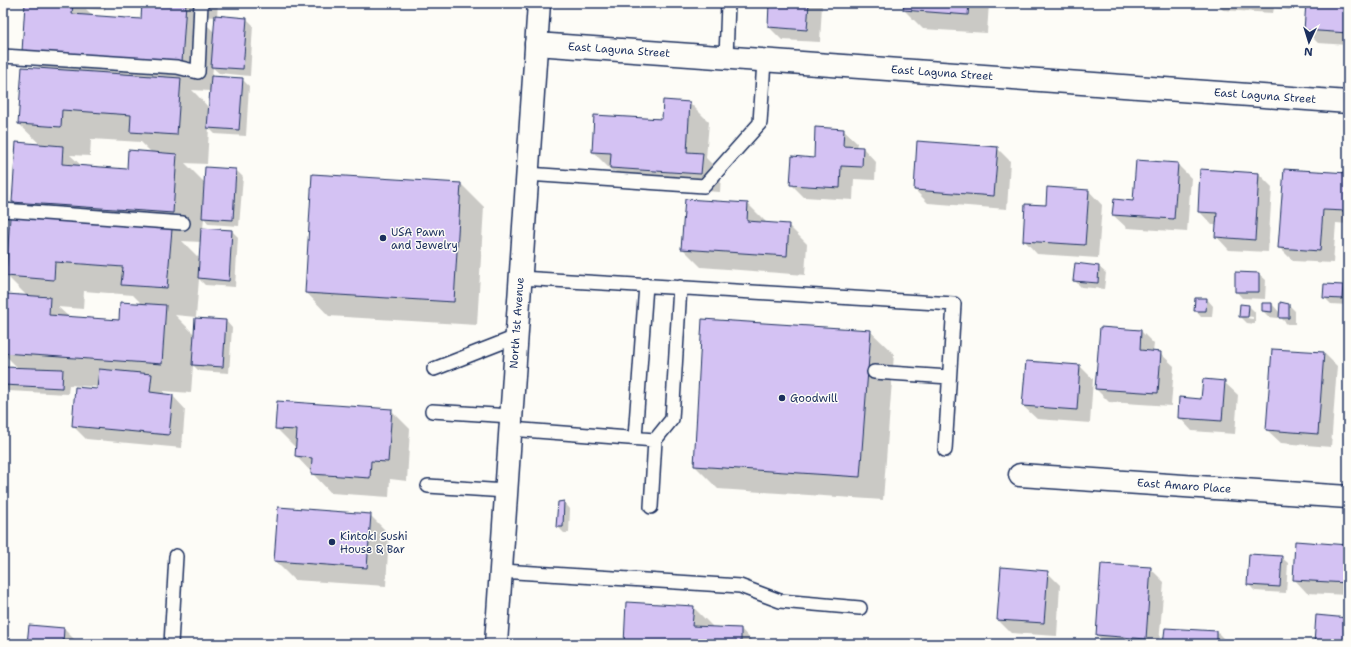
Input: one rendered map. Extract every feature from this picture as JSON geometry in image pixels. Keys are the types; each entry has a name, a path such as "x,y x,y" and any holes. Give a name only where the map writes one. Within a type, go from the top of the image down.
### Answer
{"street":[{"name":"North 1st Avenue","path":"496,644 539,3"},
{"name":"East Laguna Street","path":"536,44 1348,102"},
{"name":"East Amaro Place","path":"1020,475 1348,497"}],"lane":[{"path":"3,56 177,67 198,72 201,3"},
{"path":"726,58 728,3"},
{"path":"527,174 704,186 760,123 764,61"},
{"path":"3,210 184,223"},
{"path":"520,278 954,304 945,450"},
{"path":"635,438 646,285"},
{"path":"651,507 655,440 672,419 680,287"},
{"path":"434,369 516,337"},
{"path":"874,372 949,377"},
{"path":"432,411 655,440"},
{"path":"428,486 506,491"},
{"path":"171,644 176,556"},
{"path":"501,571 740,586 780,601 860,608"}],"building":[{"path":"25,3 73,3 72,14 141,19 142,3 186,3 182,62 22,52"},
{"path":"769,3 809,3 807,30 768,27"},
{"path":"904,3 969,3 968,15 903,10"},
{"path":"1306,3 1348,3 1348,33 1304,30"},
{"path":"215,15 247,18 243,69 211,67"},
{"path":"22,67 181,78 177,135 130,132 131,115 62,110 61,127 18,124"},
{"path":"211,76 243,78 239,130 207,128"},
{"path":"663,100 690,102 687,152 703,153 701,174 610,168 611,153 592,152 594,115 662,119"},
{"path":"815,127 844,129 843,146 863,147 862,167 841,166 840,188 790,185 792,156 814,158"},
{"path":"917,141 998,147 994,196 914,190"},
{"path":"16,142 63,146 62,164 127,169 128,150 177,154 173,213 12,202"},
{"path":"1136,160 1178,163 1174,219 1112,215 1114,199 1133,201"},
{"path":"205,167 236,169 233,220 202,218"},
{"path":"1200,169 1259,173 1255,240 1215,237 1217,213 1198,212"},
{"path":"1284,169 1348,173 1346,211 1323,210 1320,251 1278,248"},
{"name":"USA Pawn and Jewelry","path":"312,174 461,183 454,302 305,293"},
{"path":"1047,187 1089,190 1085,245 1023,241 1025,204 1046,205"},
{"path":"685,199 748,203 747,221 789,224 787,256 681,249"},
{"path":"10,217 172,229 167,288 121,285 123,267 55,262 54,280 6,276"},
{"path":"201,228 232,230 229,281 198,278"},
{"path":"1075,263 1099,266 1098,283 1073,281"},
{"path":"1235,272 1259,273 1259,292 1235,292"},
{"path":"1324,284 1343,285 1342,299 1323,298"},
{"path":"6,294 50,297 49,315 119,320 120,302 166,305 162,364 3,353"},
{"path":"1195,298 1207,298 1206,311 1194,311"},
{"path":"1280,302 1289,304 1289,318 1279,318"},
{"path":"1262,303 1272,303 1272,312 1262,311"},
{"path":"1240,304 1249,305 1248,317 1239,317"},
{"path":"195,318 226,320 223,367 192,365"},
{"name":"Goodwill","path":"702,319 871,330 860,477 694,466"},
{"path":"1100,327 1141,330 1140,350 1161,352 1158,393 1095,389"},
{"path":"1272,349 1324,352 1318,434 1266,430"},
{"path":"1026,361 1080,365 1077,410 1022,406"},
{"path":"3,367 63,369 62,388 3,385"},
{"path":"99,369 152,374 150,392 173,395 169,435 72,426 75,387 97,389"},
{"path":"1203,379 1225,381 1222,421 1178,418 1179,397 1201,399"},
{"path":"277,401 392,409 388,462 371,461 370,478 311,474 312,458 295,456 297,430 275,429"},
{"path":"564,501 563,527 556,527 558,502"},
{"path":"278,507 371,514 367,568 274,561"},
{"path":"1295,541 1348,545 1348,583 1293,580"},
{"path":"1249,554 1282,556 1280,587 1247,585"},
{"path":"1101,564 1151,567 1146,639 1096,635"},
{"path":"1001,567 1048,571 1044,623 997,620"},
{"path":"626,602 694,606 692,626 741,628 741,644 624,644"},
{"path":"1316,615 1348,618 1348,644 1314,644"},
{"path":"29,625 64,628 63,644 27,644"},
{"path":"1165,628 1217,631 1217,644 1163,644"}],"place":[{"name":"USA Pawn and Jewelry","path":"383,238"},
{"name":"Goodwill","path":"782,398"},
{"name":"Kintoki Sushi House & Bar","path":"332,542"}]}
